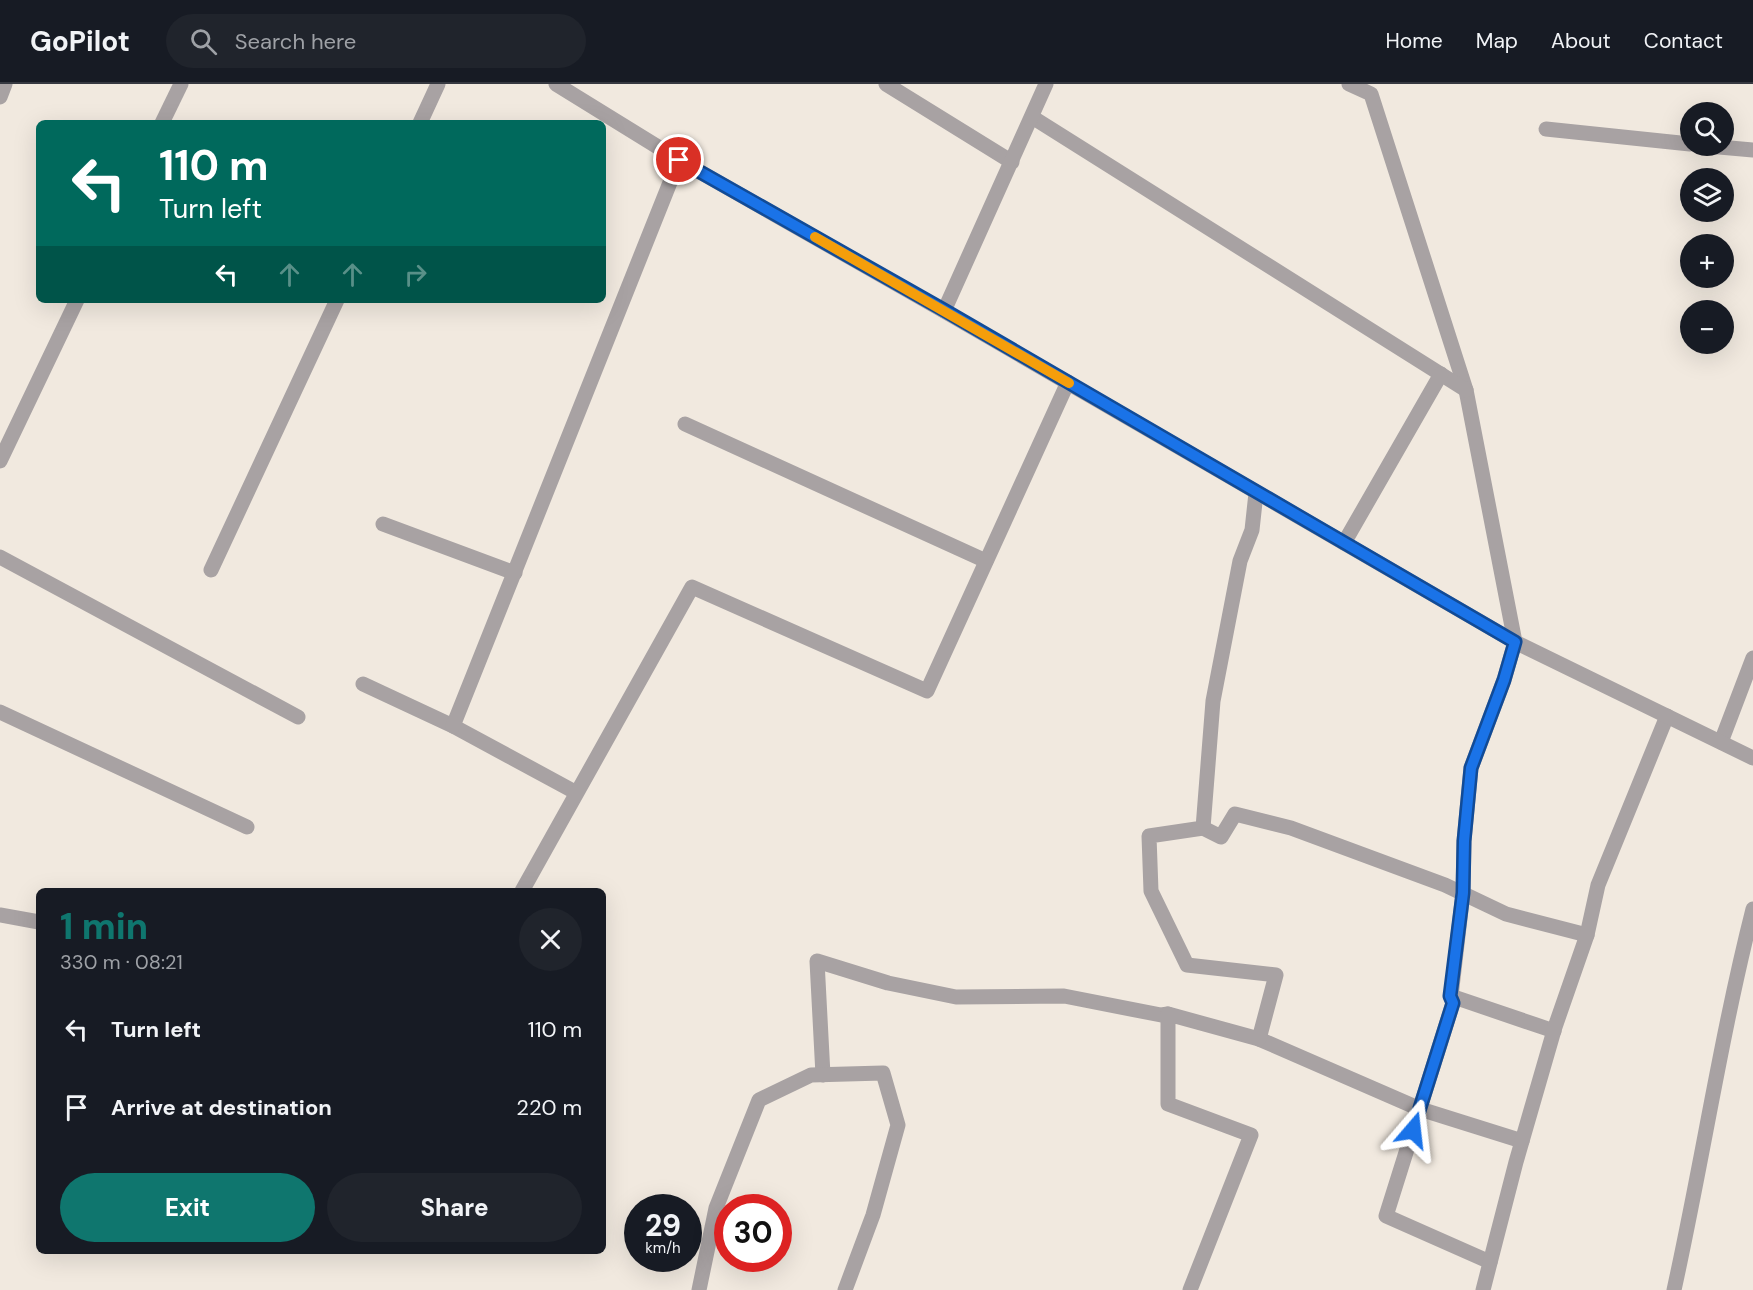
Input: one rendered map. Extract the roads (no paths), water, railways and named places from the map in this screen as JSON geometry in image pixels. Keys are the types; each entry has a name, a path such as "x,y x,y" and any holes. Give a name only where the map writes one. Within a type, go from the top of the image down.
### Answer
{"street":[{"path":"0,97 5,84"},
{"path":"163,120 181,84"},
{"path":"421,120 438,84"},
{"path":"556,84 679,160 944,310 1515,642 1753,758"},
{"path":"886,84 1011,162"},
{"path":"944,310 1046,84"},
{"path":"1354,85 1371,93 1466,390 1515,642 1504,680 1471,768 1464,841 1463,893 1450,996 1453,1003 1386,1216 1490,1262"},
{"path":"1032,117 1466,390"},
{"path":"1546,129 1680,143"},
{"path":"1734,148 1753,150"},
{"path":"453,726 679,160"},
{"path":"0,461 76,303"},
{"path":"211,570 336,303"},
{"path":"1344,543 1441,374"},
{"path":"524,888 575,792 692,587 927,692 1068,382"},
{"path":"685,424 986,561"},
{"path":"1203,828 1213,701 1240,561 1252,530 1256,493"},
{"path":"383,524 515,573"},
{"path":"0,557 298,717"},
{"path":"1721,742 1753,658"},
{"path":"363,684 453,726 575,792"},
{"path":"0,712 248,827"},
{"path":"1483,1290 1522,1141 1554,1031 1587,935 1598,885 1667,716"},
{"path":"1259,1039 1276,975 1187,965 1151,891 1149,836 1203,828 1221,837 1235,814 1280,825 1463,893 1506,914 1587,935"},
{"path":"1674,1290 1693,1208 1734,983 1753,909"},
{"path":"0,915 36,921"},
{"path":"823,1075 818,961 888,983 956,997 1064,996 1161,1015 1168,1014 1259,1039 1420,1108 1522,1141"},
{"path":"1450,996 1554,1031"},
{"path":"1168,1014 1168,1104 1251,1135 1190,1290"},
{"path":"699,1290 716,1208 759,1100 811,1075 883,1073 898,1125 873,1215 846,1290"}]}
